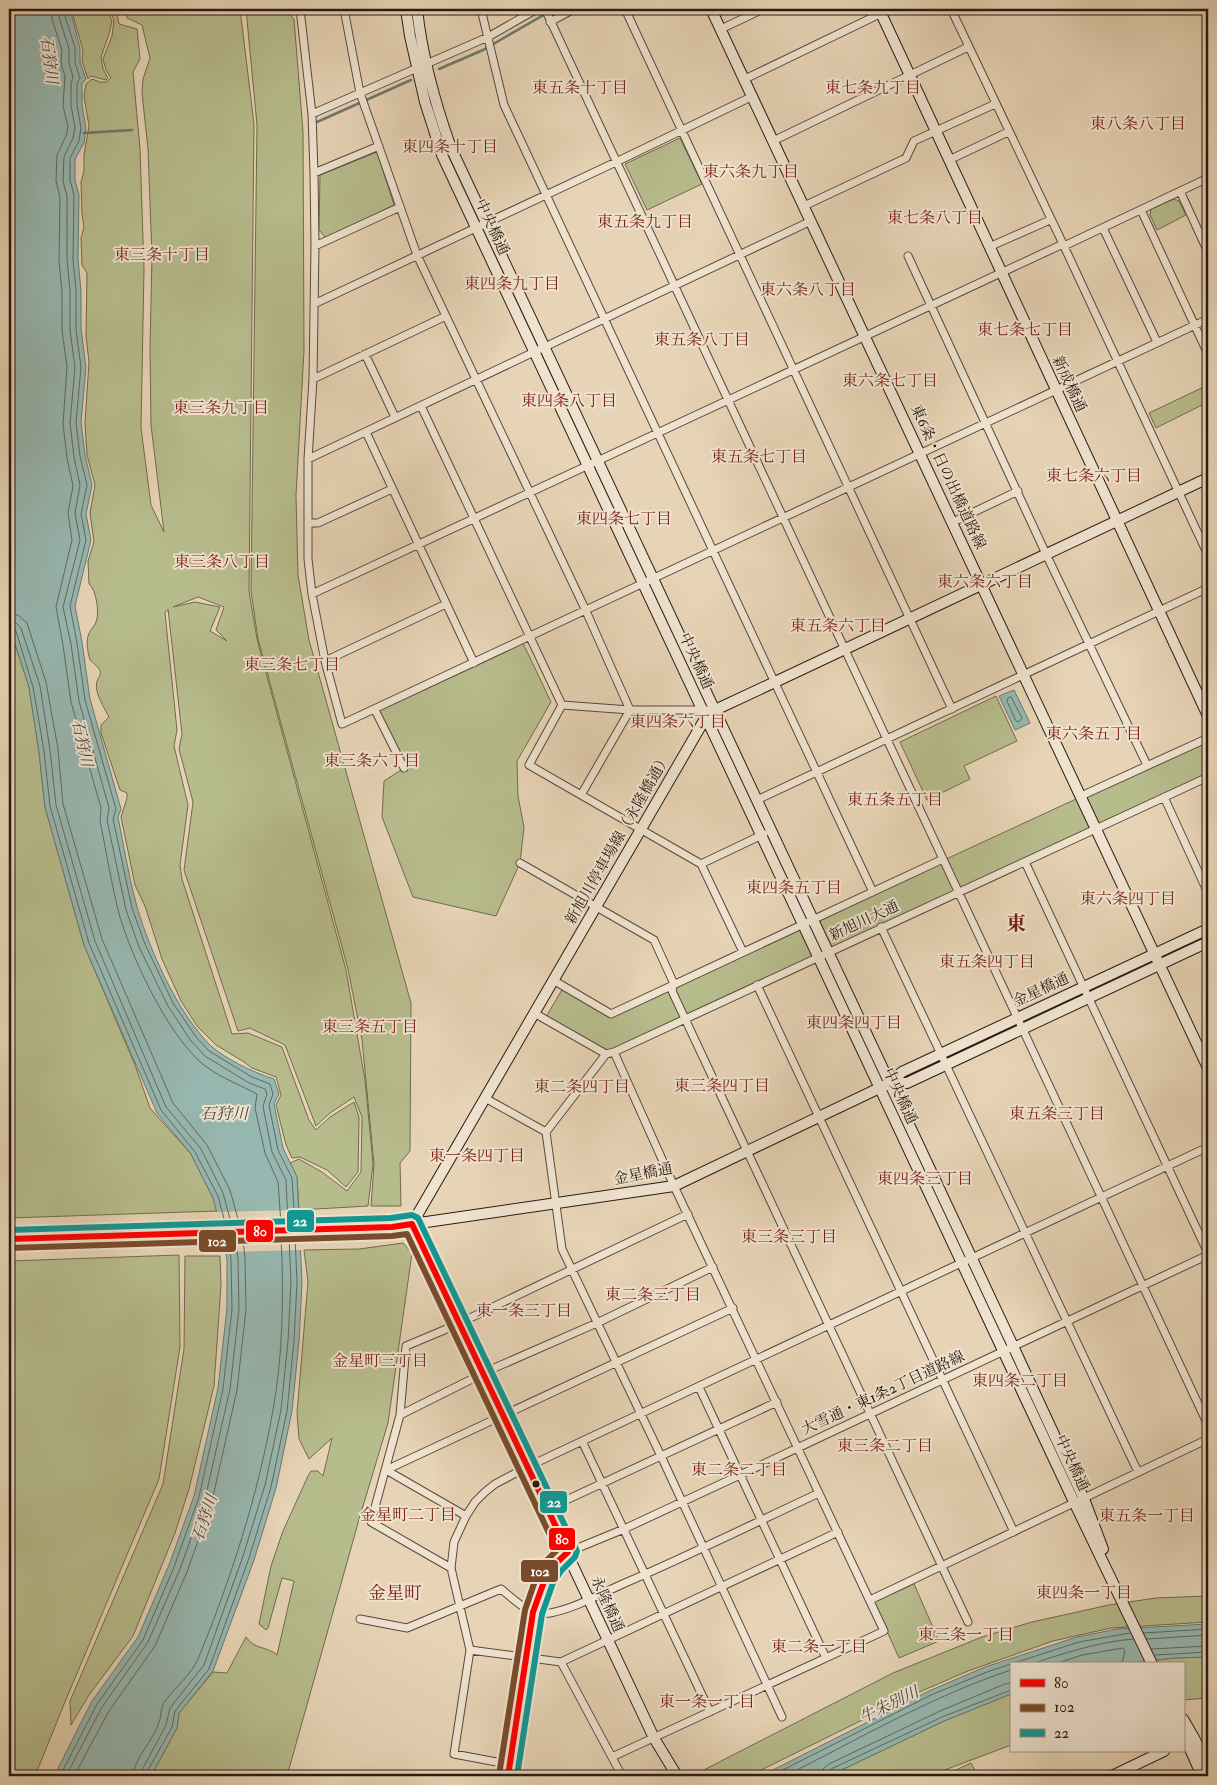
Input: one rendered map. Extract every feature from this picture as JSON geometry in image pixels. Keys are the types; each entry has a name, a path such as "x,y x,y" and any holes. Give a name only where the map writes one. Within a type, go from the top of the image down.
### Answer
{"street":[{"path":"300,9 312,114 314,173 313,379 308,458 308,559 312,594 325,661 342,724 1208,319"},
{"path":"344,9 362,99 417,255 586,611 630,710"},
{"name":"中央橋通","path":"406,9 410,36 451,148 1014,1346 1124,1606 1151,1662"},
{"name":"中央橋通","path":"417,9 421,65 436,140 534,353 1003,1351 1080,1502"},
{"path":"481,9 504,105 873,892"},
{"path":"312,114 362,99 421,65 489,44 537,9"},
{"path":"545,9 1208,1425"},
{"path":"549,20 574,9"},
{"path":"626,9 952,709"},
{"name":"東6条・日の出橋道路線","path":"711,9 1208,1068"},
{"path":"721,29 764,9"},
{"path":"950,9 1118,361 1208,555"},
{"path":"744,79 883,10"},
{"name":"新成橋通","path":"883,10 910,76 1208,716"},
{"path":"773,141 968,47"},
{"path":"314,304 682,131 752,96"},
{"path":"804,206 906,158 914,141 995,104"},
{"path":"949,160 1008,132"},
{"path":"314,173 379,146"},
{"path":"312,594 728,399 1103,228 1208,178"},
{"path":"1180,191 1208,252"},
{"path":"315,246 400,207"},
{"path":"1141,210 1208,354"},
{"path":"989,247 1050,220"},
{"path":"308,458 811,221"},
{"path":"1103,228 1157,342"},
{"path":"908,256 1046,554 1147,765"},
{"path":"313,379 446,316"},
{"path":"365,354 395,417"},
{"path":"421,406 562,705"},
{"path":"366,432 474,663"},
{"name":"新旭川停車場線（永隆橋通）","path":"412,1224 642,830 704,714 1208,478"},
{"path":"308,523 318,523 392,489"},
{"path":"953,522 1018,491"},
{"path":"757,800 1208,588"},
{"path":"325,661 446,604"},
{"path":"562,705 704,714"},
{"path":"562,705 529,765 701,864 743,952"},
{"path":"375,710 404,768"},
{"path":"581,796 630,710"},
{"path":"1081,796 1208,738"},
{"name":"新旭川大通","path":"610,1053 1208,777"},
{"path":"1164,798 1208,893"},
{"path":"701,864 772,831"},
{"name":"新旭川大通","path":"553,980 610,1014 943,859"},
{"path":"1025,862 1208,1254"},
{"path":"520,863 654,940 674,984 672,990 968,1622"},
{"path":"881,927 1138,1472"},
{"name":"金星橋通","path":"14,1239 392,1227 674,1186 890,1083 902,1072 1208,929"},
{"name":"金星橋通","path":"890,1083 907,1083 1208,942"},
{"path":"756,985 1014,1532"},
{"path":"534,1013 610,1053 733,1308 884,1631 612,1758"},
{"path":"610,1053 546,1132 562,1249 662,1456 782,1717"},
{"path":"486,1098 546,1132"},
{"path":"510,1763 454,1754 470,1650 451,1568 454,1542 466,1516 475,1502 485,1492 495,1484 527,1467 1208,1147"},
{"path":"451,1568 370,1522 400,1414 406,1346 688,1214"},
{"name":"永隆橋通","path":"412,1224 568,1552 607,1641 654,1738 677,1776"},
{"name":"大雪通・東1条2丁目道路線","path":"568,1552 624,1529 798,1448 1208,1254"},
{"path":"400,1414 713,1268"},
{"path":"386,1470 733,1308"},
{"path":"700,1387 826,1658"},
{"path":"547,1509 777,1402"},
{"path":"870,1600 1208,1440"},
{"path":"582,1442 710,1712"},
{"path":"386,1470 466,1516"},
{"path":"360,1619 407,1628 501,1589 525,1609 534,1612 550,1613 645,1574 819,1493"},
{"path":"470,1650 561,1662 838,1532"},
{"path":"508,1776 526,1657 540,1588 554,1564 568,1552"},
{"path":"561,1662 622,1776"},
{"path":"1184,1724 1187,1738 1202,1776 1208,1774"},
{"path":"1187,1738 1208,1767"},
{"path":"1112,1776 1162,1752"}],"green space":[{"path":"71,9 107,9 112,21 101,57 103,69 108,78 106,80 91,76 88,79 82,61 83,50"},
{"path":"109,9 116,9 119,24 137,29 140,59 133,72 140,149 144,269 141,428 151,505 164,532 151,425 152,256 148,149 142,93 143,79 150,58 142,25 127,18 126,9 240,9 254,124 249,591 257,639 346,970 365,1080 373,1164 368,1206 299,1210 297,1177 290,1163 299,1159 322,1172 347,1191 361,1172 362,1117 354,1097 330,1113 316,1126 285,1045 250,1028 238,1031 184,870 193,802 179,749 182,734 168,609 165,613 177,730 174,746 188,805 180,865 182,879 232,1034 248,1033 282,1047 309,1120 316,1130 330,1117 354,1102 359,1117 358,1172 346,1187 327,1170 300,1157 292,1158 286,1145 276,1105 281,1095 276,1077 252,1068 216,1045 197,1026 181,1001 162,959 145,906 135,885 121,817 127,793 120,790 101,733 101,725 109,717 97,691 96,685 100,675 99,669 90,660 87,645 87,639 96,622 98,613 94,591 89,584 88,561 94,542 90,513 95,485 87,455 85,423 89,362 86,336 87,273 82,265 81,238 84,227 81,182 89,126 84,96 86,84 92,79 106,82 111,78 106,70 103,59 112,36 114,20","holes":["198,597 224,607 216,630 227,641 210,631 220,607 195,602 173,607"]},
{"path":"246,9 288,9 289,14 294,19 303,132 304,350 296,495 298,575 309,640 411,1003 410,1151 400,1163 401,1206 371,1206 374,1164 362,1040 348,969 258,639 251,591 257,125"},
{"path":"680,138 702,184 647,210 625,164"},
{"path":"377,152 394,205 326,238 319,230 320,175"},
{"path":"1174,199 1179,201 1186,215 1157,230 1150,215 1151,209"},
{"path":"1208,385 1208,402 1156,428 1149,413"},
{"path":"9,625 29,687 45,807 84,945 135,1065 150,1108 191,1154 213,1198 217,1211 9,1218"},
{"path":"522,641 551,702 517,761 518,796 524,827 520,863 496,916 413,897 382,817 384,781 404,768 375,710"},
{"path":"996,696 1017,741 964,766 970,779 927,800 900,742"},
{"path":"1208,738 1208,777 606,1054 546,1017 563,988 611,1014"},
{"path":"403,1243 412,1253 388,1423 287,1776 151,1776 177,1728 179,1713 213,1672 227,1673 246,1637 253,1644 277,1655 294,1581 282,1578 266,1630 259,1624 271,1566 283,1531 308,1476 311,1471 318,1471 323,1476 332,1438 309,1459 299,1439 297,1413 308,1282 304,1250 359,1249"},
{"path":"179,1255 180,1347 159,1479 35,1776 9,1776 9,1261"},
{"path":"185,1256 220,1256 221,1285 214,1386 189,1489 175,1533 133,1636 89,1695 71,1725 70,1701 163,1484 184,1349"},
{"path":"914,1584 939,1641 899,1658 874,1602"},
{"path":"1208,1596 1208,1622 1111,1628 1053,1641 968,1671 917,1693 749,1776 692,1776 893,1673 982,1637 1032,1622 1109,1605 1156,1598"},
{"path":"1208,1657 1208,1698 1184,1700 1184,1662 1139,1662"},
{"path":"1010,1694 1010,1745 929,1776 829,1776 944,1721"},
{"path":"971,1763 978,1776 943,1776"}],"water":[{"name":"石狩川","path":"9,9 70,9 80,48 80,62 86,79 82,84 82,105 86,128 84,143 75,159 75,180 79,195 78,259 81,291 81,329 86,367 81,422 85,455 92,485 86,514 91,540 75,606 90,699 121,809 118,817 134,896 157,962 176,999 198,1032 210,1045 232,1060 274,1079 279,1094 274,1104 283,1148 297,1177 302,1282 299,1341 292,1411 276,1488 254,1560 213,1671 179,1713 177,1728 151,1776 54,1776 92,1701 138,1637 169,1565 194,1496 218,1388 227,1308 227,1260 213,1198 191,1154 157,1113 84,945 45,807 29,687 9,625"},
{"path":"1014,690 1030,723 1015,730 999,696"},
{"name":"牛朱別川","path":"1208,1624 1208,1657 1139,1662 1010,1662 1010,1694 944,1721 829,1776 761,1776 929,1691 985,1667 1077,1637 1117,1629"}],"pier":[{"path":"301,1210 303,1250 223,1252 215,1212"}],"waterway":[{"path":"439,69 483,50 554,9"},
{"path":"317,122 411,80"},
{"path":"84,133 132,130"}],"transit line":[{"name":"22","path":"9,1230 391,1218 412,1215 418,1218 577,1551 575,1557 561,1571 553,1583 542,1614 517,1776"},
{"name":"80","path":"9,1239 392,1227 412,1224 568,1552 554,1565 545,1579 533,1612 508,1776"},
{"name":"102","path":"9,1248 407,1234 557,1550 547,1560 537,1575 525,1610 499,1775"}],"district":[{"name":"東五条十丁目","path":"580,88"},
{"name":"東七条九丁目","path":"873,88"},
{"name":"東八条八丁目","path":"1138,124"},
{"name":"東四条十丁目","path":"450,147"},
{"name":"東六条九丁目","path":"751,172"},
{"name":"東七条八丁目","path":"935,218"},
{"name":"東五条九丁目","path":"645,222"},
{"name":"東三条十丁目","path":"162,255"},
{"name":"東四条九丁目","path":"512,284"},
{"name":"東六条八丁目","path":"808,290"},
{"name":"東七条七丁目","path":"1025,330"},
{"name":"東五条八丁目","path":"702,340"},
{"name":"東六条七丁目","path":"890,381"},
{"name":"東四条八丁目","path":"569,401"},
{"name":"東三条九丁目","path":"221,408"},
{"name":"東五条七丁目","path":"759,457"},
{"name":"東七条六丁目","path":"1094,476"},
{"name":"東四条七丁目","path":"624,519"},
{"name":"東三条八丁目","path":"222,562"},
{"name":"東六条六丁目","path":"985,582"},
{"name":"東五条六丁目","path":"838,626"},
{"name":"東三条七丁目","path":"292,665"},
{"name":"東四条六丁目","path":"678,722"},
{"name":"東六条五丁目","path":"1094,734"},
{"name":"東三条六丁目","path":"372,761"},
{"name":"東五条五丁目","path":"895,800"},
{"name":"東四条五丁目","path":"794,888"},
{"name":"東六条四丁目","path":"1128,899"},
{"name":"東","path":"1016,923"},
{"name":"東五条四丁目","path":"987,962"},
{"name":"東四条四丁目","path":"854,1023"},
{"name":"東三条五丁目","path":"370,1027"},
{"name":"東三条四丁目","path":"722,1086"},
{"name":"東二条四丁目","path":"582,1087"},
{"name":"東五条三丁目","path":"1057,1114"},
{"name":"東一条四丁目","path":"477,1156"},
{"name":"東四条三丁目","path":"925,1179"},
{"name":"東三条三丁目","path":"789,1237"},
{"name":"東二条三丁目","path":"653,1295"},
{"name":"東一条三丁目","path":"524,1311"},
{"name":"金星町三丁目","path":"380,1361"},
{"name":"東四条二丁目","path":"1020,1381"},
{"name":"東三条二丁目","path":"885,1446"},
{"name":"東二条二丁目","path":"739,1470"},
{"name":"金星町二丁目","path":"408,1515"},
{"name":"東五条一丁目","path":"1147,1516"},
{"name":"金星町","path":"395,1593"},
{"name":"東四条一丁目","path":"1084,1593"},
{"name":"東三条一丁目","path":"966,1635"},
{"name":"東二条一丁目","path":"819,1647"},
{"name":"東一条一丁目","path":"707,1702"}]}
